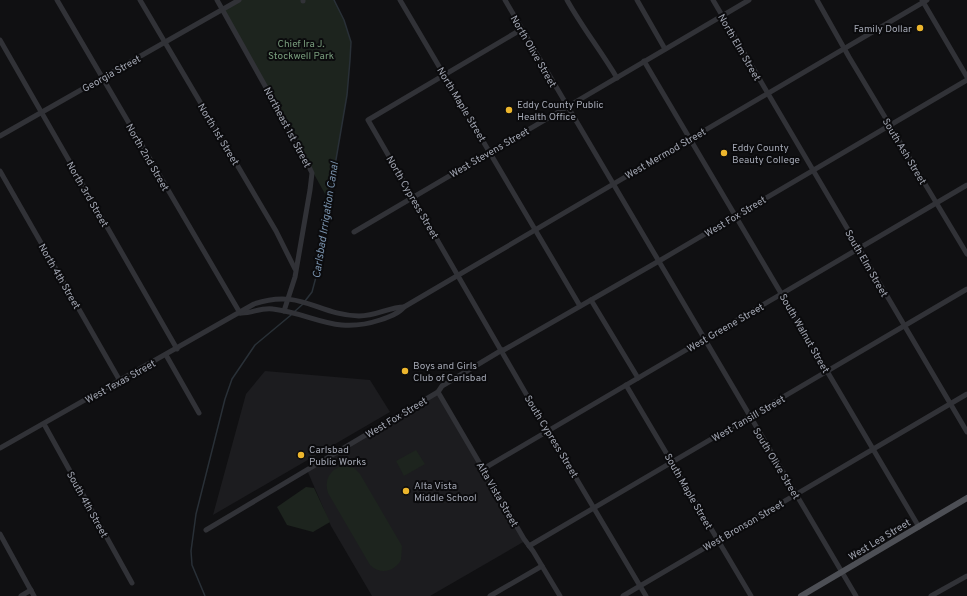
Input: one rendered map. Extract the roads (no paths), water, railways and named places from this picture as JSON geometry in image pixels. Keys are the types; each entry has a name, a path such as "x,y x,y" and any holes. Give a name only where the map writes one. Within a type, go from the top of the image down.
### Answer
{"main road":[{"name":"West Lea Street","path":"801,596 967,498"}],"street":[{"name":"North 2nd Street","path":"57,0 240,313"},
{"name":"North 1st Street","path":"140,0 276,231 295,269"},
{"name":"Northeast 1st Street","path":"217,0 301,150 311,171 310,190 295,269 291,299 284,311"},
{"name":"Georgia Street","path":"0,136 239,0"},
{"name":"North Maple Street","path":"400,0 535,230"},
{"name":"North Olive Street","path":"505,0 613,184"},
{"path":"567,0 586,33 596,43 617,78"},
{"path":"637,0 665,49"},
{"name":"North Elm Street","path":"714,0 768,94"},
{"name":"West Stevens Street","path":"354,232 749,0"},
{"name":"South Ash Street","path":"817,0 890,126 967,254"},
{"path":"924,1 967,79"},
{"name":"West Mermod Street","path":"404,306 768,94 924,1"},
{"path":"444,75 522,29"},
{"name":"North 3rd Street","path":"0,40 177,349"},
{"name":"South Walnut Street","path":"644,62 874,448 919,527"},
{"name":"North Cypress Street","path":"444,75 368,120 457,276"},
{"name":"West Fox Street","path":"206,530 438,392 442,386 502,350 659,261 890,126 967,79"},
{"name":"South Elm Street","path":"768,94 967,432"},
{"name":"North 4th Street","path":"1,174 120,381"},
{"name":"South Olive Street","path":"613,184 749,417 856,596"},
{"name":"West Greene Street","path":"483,469 967,184"},
{"path":"535,230 580,306"},
{"name":"South Cypress Street","path":"457,276 646,596"},
{"name":"West Tansill Street","path":"529,546 967,289"},
{"name":"West Texas Street","path":"0,448 240,313 243,309 259,303 291,299 310,303 342,314 360,316 383,313 397,307 404,306"},
{"path":"591,300 638,378"},
{"name":"West Texas Street","path":"240,313 245,314 268,308 324,322 353,325 386,318 400,312 404,306"},
{"path":"166,355 199,413"},
{"name":"South Maple Street","path":"626,385 751,596"},
{"name":"Alta Vista Street","path":"438,392 560,596"},
{"name":"West Bronson Street","path":"623,596 967,394"},
{"name":"South 4th Street","path":"44,424 132,583"},
{"path":"0,534 34,596"},
{"path":"490,596 542,566"},
{"path":"931,596 967,576"},
{"path":"21,596 31,590"}],"waterway":[{"name":"Carlsbad Irrigation Canal","path":"305,301 312,292 316,277 347,95 351,42 344,20 334,0"},
{"name":"Carlsbad Irrigation Canal","path":"294,312 303,304"},
{"name":"Carlsbad Irrigation Canal","path":"205,596 192,565 191,551 196,514 225,399 232,379 255,345 291,315"}],"place":[{"name":"Family Dollar","path":"920,28"},
{"name":"Eddy County Public Health Office","path":"509,110"},
{"name":"Eddy County Beauty College","path":"724,153"},
{"name":"Boys and Girls Club of Carlsbad","path":"405,371"},
{"name":"Carlsbad Public Works","path":"301,455"},
{"name":"Alta Vista Middle School","path":"406,491"}],"park label":[{"name":"Chief Ira J. Stockwell Park","path":"301,48"}]}
